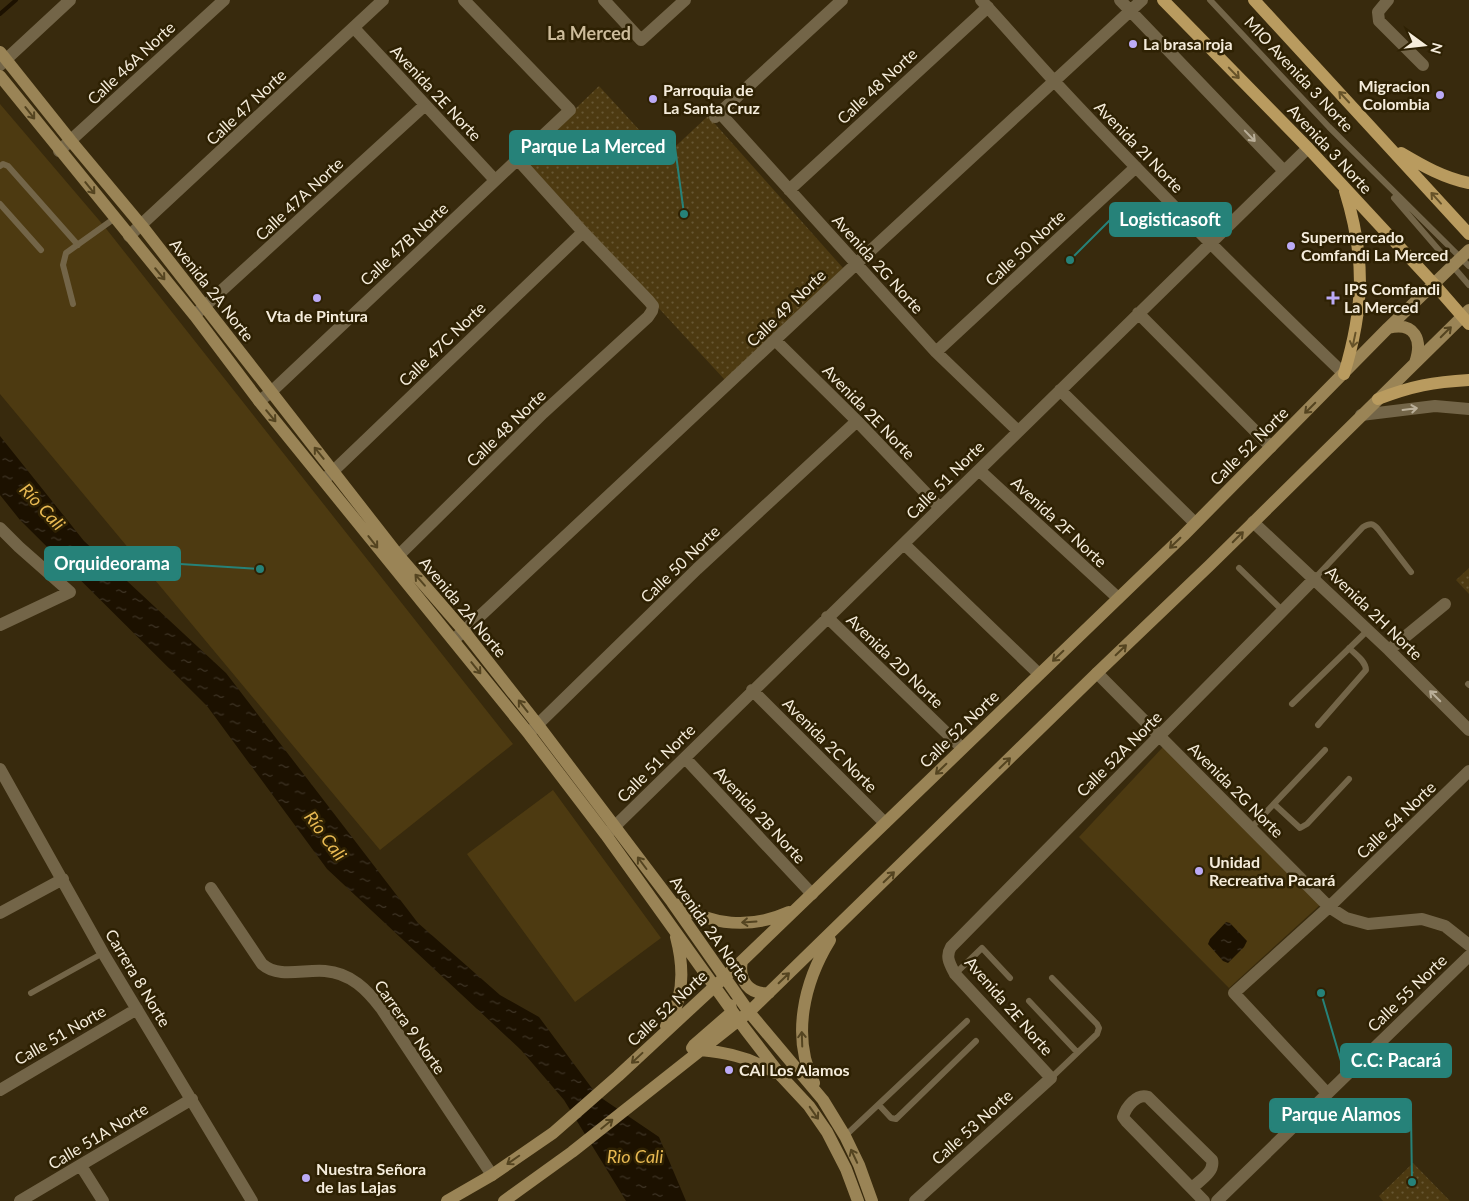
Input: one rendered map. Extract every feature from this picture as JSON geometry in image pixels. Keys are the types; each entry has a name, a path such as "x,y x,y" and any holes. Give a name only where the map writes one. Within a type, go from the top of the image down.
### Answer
{"main road":[{"name":"Avenida 3 Norte","path":"1163,0 1308,148 1344,189 1467,317"},
{"path":"1254,0 1469,234"},
{"name":"Avenida 2A Norte","path":"2,59 142,226 258,401 329,476"},
{"name":"Avenida 2A Norte","path":"0,76 59,151 130,236 270,392 329,476 453,640 610,831 672,902 719,982"},
{"path":"1389,146 1435,172 1469,183"},
{"path":"1344,189 1354,219 1361,280 1359,312 1353,344 1344,374"},
{"name":"Calle 52 Norte","path":"447,1201 492,1175 553,1133 618,1076 812,894 1195,523 1388,328 1434,284 1463,260"},
{"path":"686,1062 694,1044 735,1017 749,1012 1415,363 1467,317"},
{"path":"1388,328 1398,326 1408,328 1415,334 1419,343 1419,353 1415,363"},
{"path":"1378,399 1418,385 1469,380"},
{"name":"Avenida 2A Norte","path":"394,560 464,631 538,725 610,831 664,916 719,982 749,1012 824,1100 859,1165 872,1201"},
{"path":"672,902 691,913 712,920 733,923 755,922 776,918 796,909"},
{"path":"824,1100 810,1074 803,1052 802,1026 805,1001 812,976 823,952 854,911"},
{"path":"656,1040 669,1023 677,1004 682,982 682,959 678,944 664,916"},
{"path":"742,961 740,968 744,982 754,992 768,993"},
{"path":"719,982 735,1017 782,1077 809,1106 827,1132 846,1169 858,1201"},
{"path":"509,1200 686,1062 735,1017"},
{"path":"700,1050 743,1058 767,1068 782,1077"}],"street":[{"path":"2,59 70,0"},
{"name":"Calle 46A Norte","path":"59,151 224,0"},
{"name":"Calle 47 Norte","path":"130,236 383,0"},
{"name":"Calle 47B Norte","path":"258,401 270,392 570,110 464,0"},
{"path":"604,0 641,40 685,0"},
{"name":"Avenida 2G Norte","path":"842,0 717,115 789,190 936,352 1018,431"},
{"path":"1120,0 1284,171"},
{"name":"Calle 49 Norte","path":"453,640 1142,0"},
{"path":"1388,0 1378,12 1379,21 1423,65"},
{"name":"Avenida 2I Norte","path":"984,4 1136,167 1211,244 1344,374"},
{"name":"Calle 48 Norte","path":"789,190 984,4"},
{"name":"Avenida 2E Norte","path":"354,28 424,106 496,180"},
{"name":"Calle 47A Norte","path":"200,312 424,106"},
{"name":"Calle 51 Norte","path":"610,831 1308,148"},
{"path":"518,160 583,232"},
{"name":"Calle 50 Norte","path":"936,352 1136,167"},
{"name":"Calle 48 Norte","path":"394,560 543,413 652,312 652,306 649,301 583,232"},
{"name":"Calle 47C Norte","path":"329,476 583,232"},
{"path":"1138,313 1271,447"},
{"name":"Avenida 2E Norte","path":"775,340 857,421 939,507"},
{"path":"1060,390 1195,523"},
{"path":"1362,415 1435,406 1469,409"},
{"name":"Calle 50 Norte","path":"529,734 698,569 857,421"},
{"name":"Avenida 2F Norte","path":"979,470 1118,598"},
{"name":"Avenida 2H Norte","path":"1253,522 1315,578 1469,730"},
{"path":"0,528 70,592 0,625"},
{"path":"904,544 1039,674"},
{"name":"Calle 52A Norte","path":"947,953 1315,578"},
{"path":"1389,650 1445,604"},
{"name":"Avenida 2D Norte","path":"827,617 962,748"},
{"name":"Avenida 2G Norte","path":"1097,673 1330,907 1346,918 1368,924 1422,919 1445,926 1469,945"},
{"name":"Avenida 2C Norte","path":"752,690 885,823"},
{"name":"Avenida 2B Norte","path":"684,758 812,894"},
{"name":"Carrera 8 Norte","path":"0,769 103,953 252,1201"},
{"name":"Calle 54 Norte","path":"1327,1093 1234,993 1330,907 1468,774"},
{"path":"0,913 62,879"},
{"name":"Carrera 9 Norte","path":"211,888 262,964 269,970 280,972 325,971 336,973 360,984 368,992 381,1008 492,1175"},
{"name":"Avenida 2E Norte","path":"947,953 955,974 1051,1078"},
{"name":"Calle 55 Norte","path":"1217,1201 1469,956"},
{"name":"Calle 51 Norte","path":"0,1090 137,1010"},
{"name":"Calle 53 Norte","path":"915,1201 1051,1078"},
{"path":"1192,1188 1212,1170 1212,1160 1148,1097 1143,1095 1137,1097 1124,1112 1123,1117 1204,1201"},
{"name":"Calle 51A Norte","path":"20,1201 192,1099"},
{"path":"81,1166 103,1201"}],"lane":[{"name":"MIO Avenida 3 Norte","path":"1210,0 1329,127 1463,260 1469,285"},
{"path":"0,166 3,164 8,166 78,245"},
{"name":"MIO Avenida 3 Norte","path":"1368,166 1463,260"},
{"path":"0,204 41,250"},
{"path":"73,304 63,265 66,253 115,218"},
{"path":"1315,578 1368,524 1374,524 1411,572"},
{"path":"1239,568 1283,611"},
{"path":"1292,704 1368,630"},
{"path":"1318,725 1366,670 1364,662 1349,648"},
{"path":"1251,828 1325,750"},
{"path":"1274,804 1300,828 1307,824 1349,779"},
{"path":"955,974 982,948 1010,978"},
{"path":"31,993 103,953"},
{"path":"1051,1078 1097,1034 1099,1028 1052,978"},
{"path":"1029,1001 1077,1052"},
{"path":"845,1136 967,1021"},
{"path":"879,1106 890,1118 896,1119 976,1041"}],"shaded area":[{"path":"599,86 664,157 708,116 843,268 725,380 522,160"},
{"path":"0,104 104,226 513,744 380,850 0,394"},
{"path":"1469,568 1469,594 1456,580"},
{"name":"Unidad Recreativa Pacará","path":"1163,747 1320,905 1229,988 1079,837"},
{"path":"553,790 661,938 575,1002 467,854"},
{"path":"1413,1163 1450,1201 1383,1201 1379,1196"}],"water":[{"name":"Rio Cali","path":"0,436 84,541 226,673 418,923 500,995 539,1017 597,1095 659,1137 686,1201 626,1201 564,1100 521,1050 327,869 207,706 20,520 0,495"},
{"path":"1226,922 1230,923 1247,941 1244,947 1228,963 1223,961 1208,944 1210,939"}],"waterway":[{"path":"0,14 16,0"}],"place":[{"name":"La brasa roja","path":"1133,44"},
{"name":"Migracion Colombia","path":"1440,95"},
{"name":"Parroquia de La Santa Cruz","path":"653,99"},
{"name":"Parque La Merced","path":"684,214"},
{"name":"Supermercado Comfandi La Merced","path":"1291,246"},
{"name":"Logisticasoft","path":"1070,260"},
{"name":"Vta de Pintura","path":"317,298"},
{"name":"IPS Comfandi La Merced","path":"1333,298"},
{"name":"Orquideorama","path":"260,569"},
{"name":"Unidad Recreativa Pacará","path":"1199,871"},
{"name":"C.C: Pacará","path":"1321,993"},
{"name":"CAI Los Alamos","path":"729,1070"},
{"name":"Nuestra Señora de las Lajas","path":"306,1178"},
{"name":"Parque Alamos","path":"1412,1182"}],"district":[{"name":"La Merced","path":"589,34"}],"water label":[{"name":"Río Cali","path":"42,507"},
{"name":"Río Cali","path":"325,836"}]}
